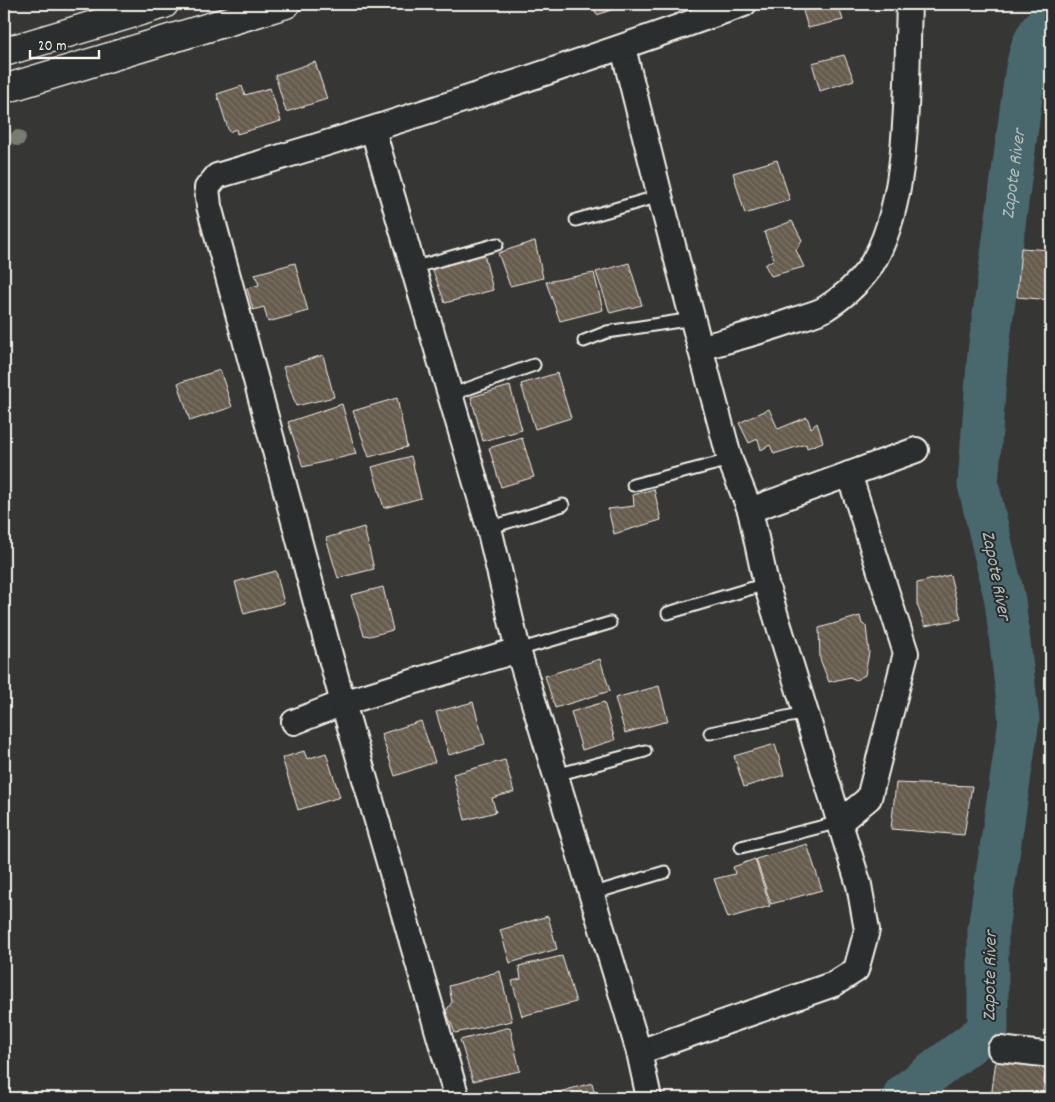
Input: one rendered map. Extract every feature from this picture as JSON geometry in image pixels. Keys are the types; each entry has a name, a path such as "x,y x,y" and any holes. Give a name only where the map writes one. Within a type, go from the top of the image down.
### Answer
{"main road":[{"path":"4,52 164,4"},
{"path":"4,89 286,4"}],"street":[{"path":"457,1098 343,703 209,206 207,188 217,176 373,130 622,48 744,4"},
{"path":"700,348 774,328 822,310 848,291 868,270 886,236 895,206 903,148 909,4"},
{"path":"622,48 730,460 750,510 766,584 859,885 866,930 856,970 834,984 639,1052"},
{"path":"373,130 489,528 518,650 639,1052 650,1098"},
{"path":"750,510 916,450"},
{"path":"840,822 869,798 906,653 849,474"},
{"path":"294,722 343,703 518,650"},
{"path":"1000,1049 1051,1055"}],"lane":[{"path":"576,220 660,196"},
{"path":"412,268 497,244"},
{"path":"584,342 607,332 693,319"},
{"path":"450,395 534,366"},
{"path":"632,485 730,460"},
{"path":"489,528 563,505"},
{"path":"668,613 766,584"},
{"path":"518,650 610,623"},
{"path":"710,733 805,713"},
{"path":"556,775 645,751"},
{"path":"741,847 840,822"},
{"path":"591,894 665,872"}],"building":[{"path":"592,4 627,4 597,15"},
{"path":"801,4 838,4 843,20 808,28"},
{"path":"844,55 854,80 820,91 812,63"},
{"path":"315,62 327,99 286,112 275,75"},
{"path":"242,86 245,95 270,88 281,121 237,134 236,129 229,132 217,94"},
{"path":"1051,146 1051,183 1045,183"},
{"path":"777,160 790,200 745,214 733,173"},
{"path":"792,221 802,240 796,250 804,267 771,276 765,265 774,259 764,232"},
{"path":"535,241 543,278 510,286 498,253"},
{"path":"1021,248 1051,250 1051,300 1017,297"},
{"path":"484,254 493,290 445,303 432,268"},
{"path":"295,263 308,311 268,322 264,307 253,310 247,288 259,285 255,274"},
{"path":"629,263 642,305 610,313 596,272"},
{"path":"594,273 603,310 560,321 546,282"},
{"path":"323,355 334,397 296,406 283,367"},
{"path":"220,370 232,407 190,421 178,383"},
{"path":"557,373 571,418 535,429 521,384"},
{"path":"510,386 522,430 483,441 471,397"},
{"path":"397,398 407,447 369,457 353,411"},
{"path":"342,404 356,454 303,467 288,422"},
{"path":"769,409 778,429 807,417 811,428 817,423 823,442 807,448 806,444 774,454 770,445 761,450 758,439 749,443 739,423"},
{"path":"522,438 534,477 501,487 489,448"},
{"path":"411,456 421,498 384,508 372,467"},
{"path":"654,489 661,520 614,534 608,509 634,506 633,495"},
{"path":"364,527 374,569 338,578 326,538"},
{"path":"276,571 284,603 244,614 235,582"},
{"path":"950,575 961,619 925,626 917,604 917,583"},
{"path":"383,587 393,630 370,636 364,635 351,595"},
{"path":"860,616 862,624 866,626 869,652 865,675 856,680 850,677 829,682 820,659 819,628"},
{"path":"600,659 610,691 555,708 545,676"},
{"path":"659,686 668,721 625,733 615,698"},
{"path":"473,702 485,744 449,755 436,712"},
{"path":"604,702 615,740 582,750 571,712"},
{"path":"421,721 435,762 395,776 381,734"},
{"path":"775,744 784,775 744,787 734,756"},
{"path":"304,751 307,759 326,753 340,797 298,810 282,758"},
{"path":"505,760 514,792 492,798 496,812 465,820 453,774"},
{"path":"896,783 972,786 964,835 891,829"},
{"path":"807,844 822,890 771,904 756,859"},
{"path":"755,859 770,906 728,918 714,879 735,874 733,867"},
{"path":"548,916 557,949 510,963 500,930"},
{"path":"562,956 576,1002 522,1016 512,981 521,979 519,966"},
{"path":"500,971 512,1021 455,1033 446,1011 452,1002 449,986"},
{"path":"510,1027 520,1071 473,1081 460,1040"},
{"path":"996,1060 1046,1066 1042,1098 991,1098"},
{"path":"592,1083 596,1098 549,1098 548,1095"}],"waterway":[{"name":"Zapote River","path":"903,1098 904,1094 988,1030 988,929 1019,720 1005,600 978,484 988,353 1025,74 1028,58 1036,37 1051,19"}]}
